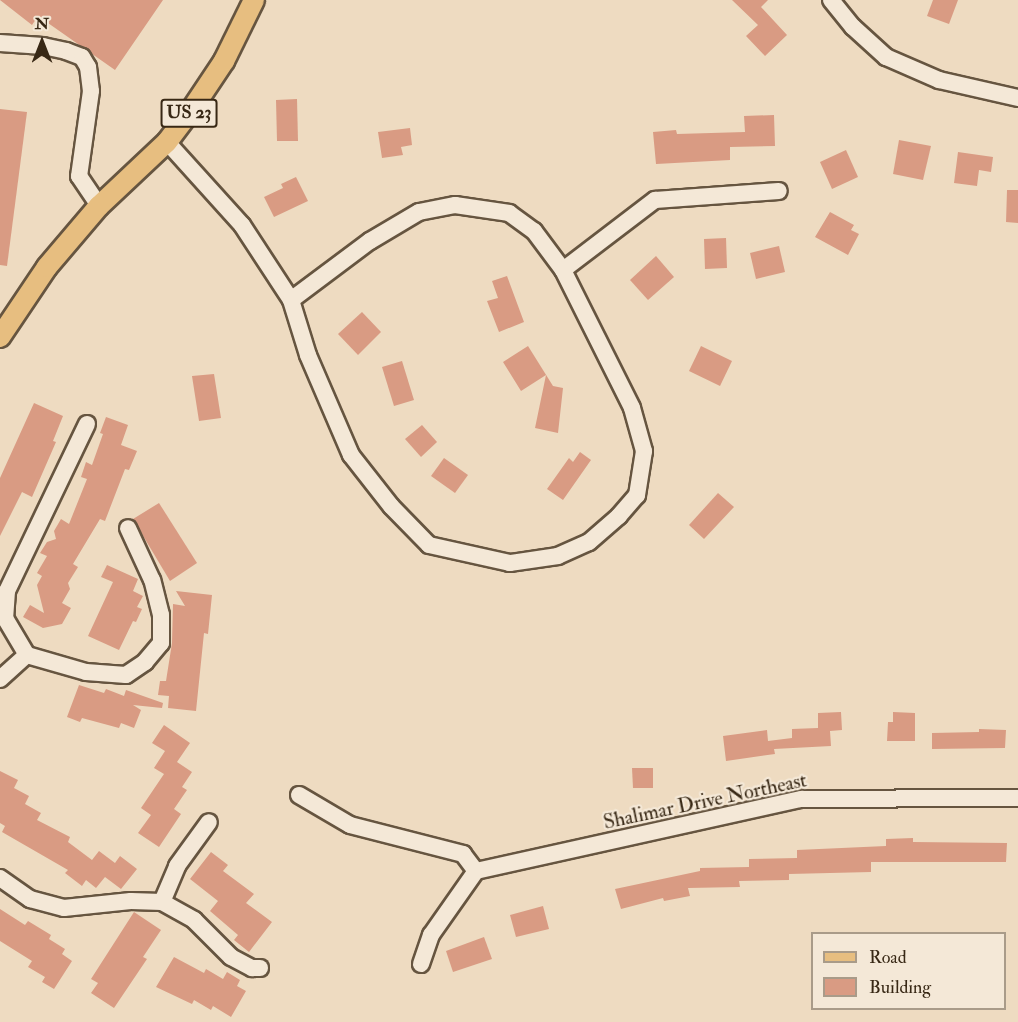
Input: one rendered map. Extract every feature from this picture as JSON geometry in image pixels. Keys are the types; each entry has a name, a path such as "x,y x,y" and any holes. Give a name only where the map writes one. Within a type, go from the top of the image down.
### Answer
{"main road":[{"name":"US 23","path":"0,337 47,267 99,206 167,142 224,61 254,0"}],"street":[{"path":"831,0 853,27 886,57 939,80 1018,98"},
{"path":"0,43 43,46 82,57 88,67 91,91 79,176 99,206"},
{"path":"167,142 242,225 291,300 308,355 351,455 391,506 429,545 510,563 558,556 589,542 619,516 637,495 644,452 632,408 563,270 534,231 509,213 455,205 419,212 370,241 291,300"},
{"path":"563,270 655,200 779,191"},
{"path":"87,424 7,591 5,618 27,655 86,672 126,675 145,662 161,643 161,615 152,580 128,528"},
{"path":"0,679 27,655"},
{"path":"298,795 350,825 463,854 476,871 431,935 421,964"},
{"name":"Shalimar Drive Northeast","path":"476,871 802,799 1018,798"},
{"path":"162,902 177,866 209,822"},
{"path":"0,878 30,899 64,908 131,902 162,902 194,920 231,957 252,968 260,968"}],"building":[{"path":"0,0 163,0 115,70 38,16 32,25"},
{"path":"732,0 768,0 761,7 787,35 765,56 746,36 758,25"},
{"path":"933,0 958,0 949,24 927,16"},
{"path":"297,99 298,141 277,141 276,100"},
{"path":"0,109 27,112 7,266 0,265"},
{"path":"774,115 775,146 730,147 730,160 656,164 653,132 676,130 677,134 745,132 744,116"},
{"path":"410,128 412,145 401,147 403,155 382,158 378,132"},
{"path":"899,140 931,146 923,180 893,174"},
{"path":"846,150 858,177 832,189 820,162"},
{"path":"958,152 993,157 991,172 979,170 977,186 954,183"},
{"path":"296,177 308,201 274,217 264,197 283,188 281,184"},
{"path":"1007,190 1018,190 1018,223 1006,222"},
{"path":"830,212 854,225 851,230 859,234 848,255 815,237"},
{"path":"726,238 727,268 705,269 704,239"},
{"path":"779,246 785,272 756,279 750,253"},
{"path":"656,256 674,277 648,300 630,280"},
{"path":"507,276 524,322 499,332 487,301 498,298 492,281"},
{"path":"362,312 381,332 358,355 338,334"},
{"path":"528,346 553,386 563,388 558,433 535,428 546,375 521,391 503,362"},
{"path":"701,346 732,361 720,386 689,371"},
{"path":"402,361 414,400 394,406 382,367"},
{"path":"214,374 221,418 199,421 192,376"},
{"path":"34,403 63,416 53,441 56,442 32,497 22,492 0,536 0,478"},
{"path":"106,417 128,425 121,445 137,451 129,470 125,469 105,521 100,519 73,564 78,567 68,583 70,589 62,603 71,608 62,624 43,628 23,617 30,605 44,613 37,585 42,576 37,573 47,556 40,553 47,542 56,539 54,531 61,519 69,524 87,479 81,477 86,462 92,465 103,434 100,433"},
{"path":"422,425 437,442 421,457 405,439"},
{"path":"580,452 591,460 563,500 547,489 569,458 573,462"},
{"path":"444,458 468,475 455,493 431,476"},
{"path":"718,493 734,507 704,539 689,525"},
{"path":"159,503 197,563 170,581 133,519"},
{"path":"107,565 138,579 133,591 143,596 137,607 142,609 136,622 133,621 119,650 88,636 113,582 101,577"},
{"path":"176,591 212,595 208,634 204,633 196,711 168,708 169,696 158,695 160,681 166,681 172,643 173,604 185,606"},
{"path":"79,685 104,693 106,689 124,696 126,690 163,703 162,708 133,705 141,710 134,728 121,723 119,728 82,718 80,722 67,717"},
{"path":"841,712 842,730 830,731 831,746 774,749 775,754 726,761 723,736 767,730 768,741 792,738 792,729 818,728 818,713"},
{"path":"893,712 915,713 915,741 887,741 888,722 893,722"},
{"path":"164,725 190,743 177,762 192,772 182,787 187,790 174,809 181,814 159,847 138,833 151,815 141,808 164,774 154,768 165,751 152,743"},
{"path":"979,729 1006,730 1005,748 932,749 932,733 979,732"},
{"path":"632,768 653,768 653,788 633,788"},
{"path":"0,771 18,780 14,788 29,796 25,804 41,813 37,820 70,837 68,842 92,860 99,851 115,863 120,856 137,869 121,889 105,877 96,888 86,880 82,886 65,873 68,870 2,832 5,826 0,823"},
{"path":"913,838 913,842 1007,843 1006,862 871,862 871,872 789,874 789,880 739,881 740,887 688,888 690,896 664,901 663,898 621,909 615,889 700,871 700,868 749,867 749,859 797,858 797,850 886,846 886,839"},
{"path":"211,852 228,865 223,871 254,894 246,903 272,922 249,952 234,940 238,935 210,911 218,901 190,879"},
{"path":"543,906 549,929 516,937 510,915"},
{"path":"0,909 25,925 28,921 51,935 49,939 65,949 62,954 72,961 54,989 42,982 45,977 28,967 32,961 0,941"},
{"path":"134,912 161,930 143,957 147,959 114,1008 91,993 98,983 91,979"},
{"path":"484,937 492,959 453,972 446,951"},
{"path":"174,957 204,973 206,969 223,979 227,972 240,980 237,986 246,991 231,1017 213,1006 211,1010 194,1000 192,1004 156,987"}]}
